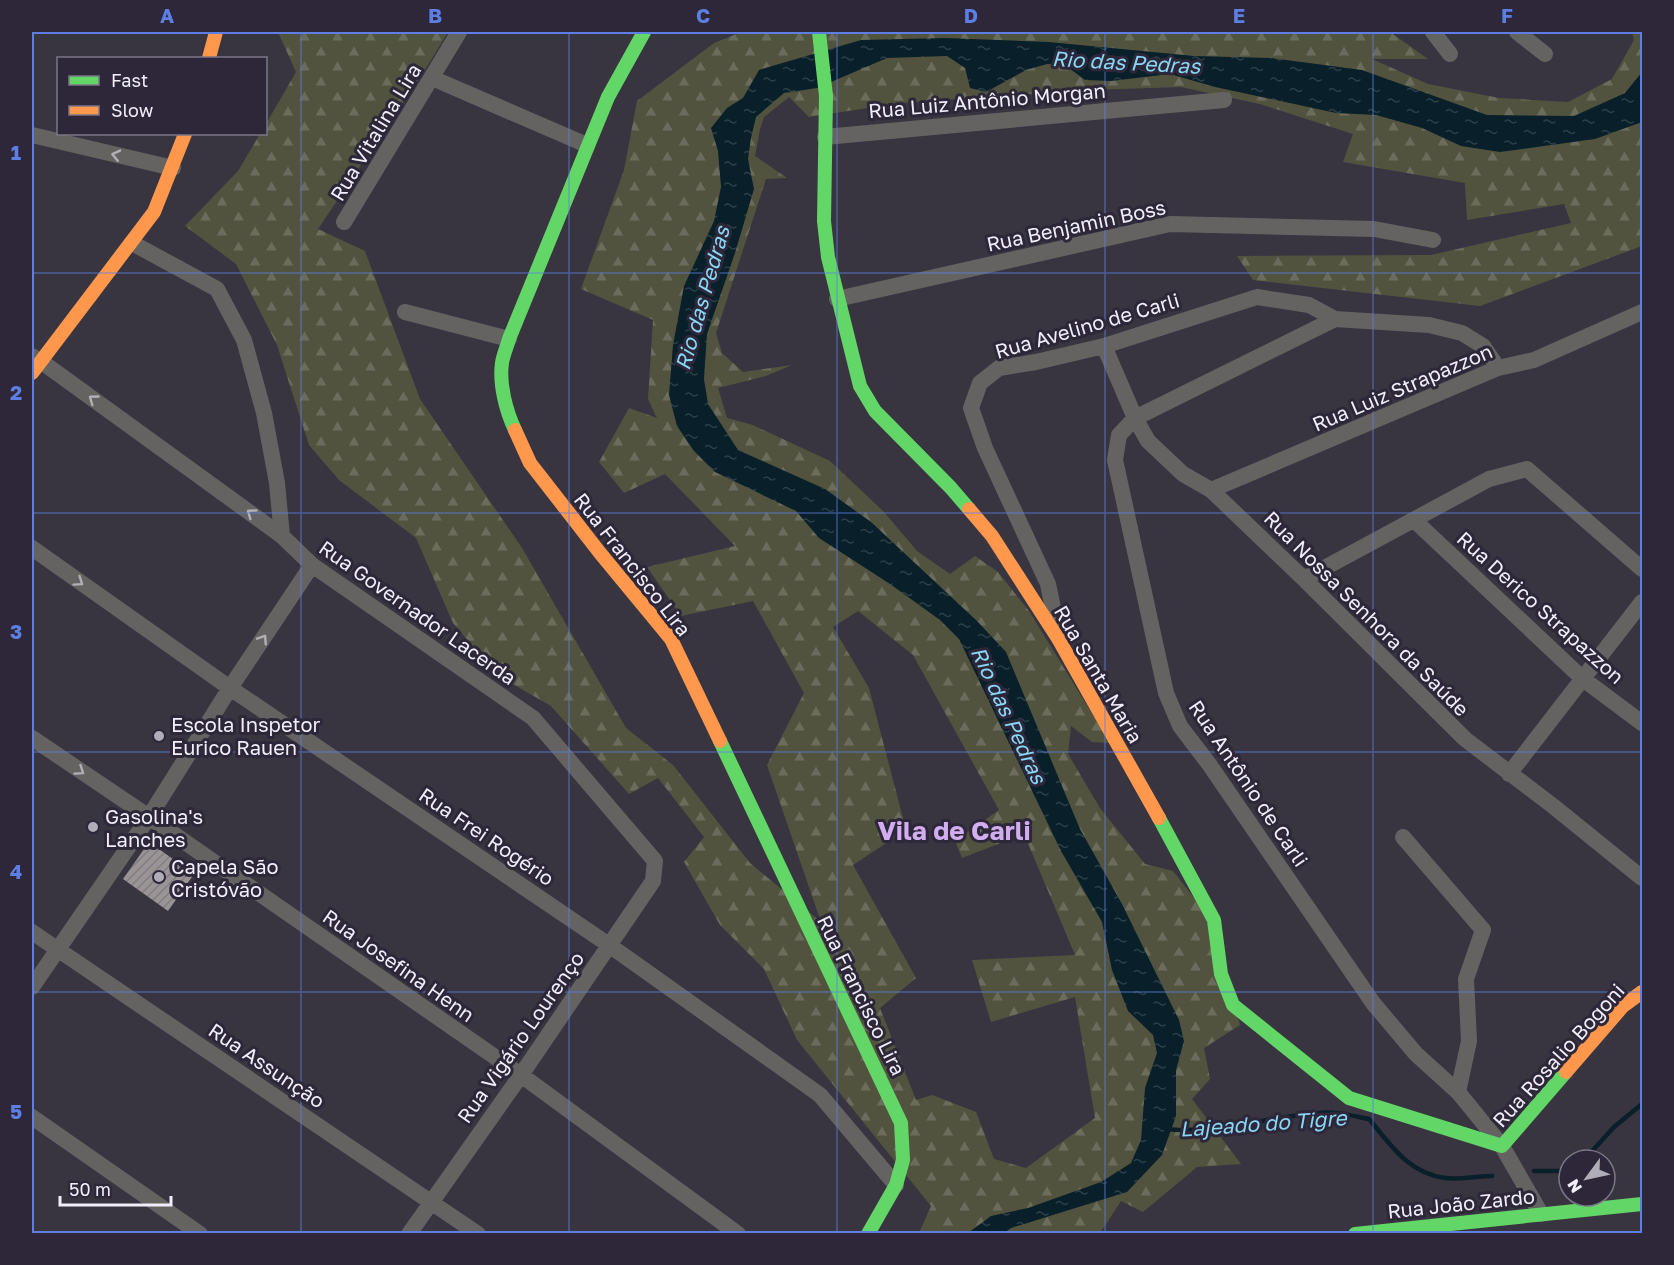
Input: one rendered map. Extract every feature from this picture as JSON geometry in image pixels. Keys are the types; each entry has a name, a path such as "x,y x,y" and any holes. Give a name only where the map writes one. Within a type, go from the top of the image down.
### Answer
{"street":[{"name":"Rua Vitalina Lira","path":"344,222 459,32"},
{"name":"Rua Francisco Lira","path":"644,32 608,97 509,339 502,363 504,395 510,420 530,463 671,639 902,1123 903,1160 896,1185 868,1233"},
{"name":"Rua Santa Maria","path":"819,32 826,96 824,221 828,257 860,386 875,411 951,488 992,536 1059,640 1187,867 1214,920 1221,974 1233,1005 1349,1098 1502,1146"},
{"path":"1433,32 1450,54"},
{"path":"1517,32 1545,54"},
{"path":"209,57 218,34"},
{"path":"432,78 587,145"},
{"name":"Rua Luiz Antônio Morgan","path":"825,137 1224,100"},
{"path":"32,135 173,168"},
{"path":"35,364 154,212 185,135"},
{"name":"Rua Benjamin Boss","path":"837,299 1170,224 1374,229 1433,240"},
{"path":"132,243 218,289 239,330 244,340 264,414 277,483 282,536"},
{"name":"Rua Avelino de Carli","path":"1059,640 1048,584 985,448 971,408 980,383 999,368 1104,346 1257,297 1309,305 1335,319 1429,325 1462,333 1483,346 1498,368"},
{"path":"405,312 509,339"},
{"name":"Rua Luiz Strapazzon","path":"1211,490 1498,368 1534,360 1642,312"},
{"name":"Rua Antônio de Carli","path":"1335,319 1135,418 1119,435 1115,459 1166,693 1180,726 1209,764 1373,1003 1416,1054 1458,1092 1502,1146 1541,1214"},
{"name":"Rua Nossa Senhora da Saúde","path":"1104,346 1135,418 1148,441 1183,474 1211,490 1466,740 1642,878"},
{"name":"Rua Governador Lacerda","path":"35,364 282,536 312,565 533,718 655,861"},
{"path":"1304,579 1489,479 1527,469 1642,569"},
{"name":"Rua Derico Strapazzon","path":"1414,520 1583,679 1642,723"},
{"name":"Rua Frei Rogério","path":"32,548 230,688 609,945 820,1095 896,1185"},
{"path":"32,987 149,817 230,688 312,565"},
{"path":"1509,774 1642,602"},
{"name":"Rua Josefina Henn","path":"32,738 521,1075 738,1233"},
{"path":"1403,837 1483,930 1466,979 1468,1041 1458,1092"},
{"name":"Rua Vigário Lourenço","path":"409,1233 521,1075 653,881 655,861"},
{"name":"Rua Assunção","path":"32,932 477,1233"},
{"name":"Rua Rosalio Bogoni","path":"1502,1146 1623,1006 1642,992"},
{"path":"32,1117 200,1233"},
{"name":"Rua João Zardo","path":"1355,1233 1642,1204"}],"green space":[{"path":"278,32 448,32 318,229 365,251 420,399 522,548 626,728 673,765 750,863 821,922 767,765 804,693 753,601 681,616 647,567 735,546 665,474 624,493 599,462 629,408 657,418 648,399 653,320 581,289 624,170 637,101 714,43 741,32 1390,32 1428,59 1372,59 1428,84 1499,98 1568,102 1612,79 1634,40 1632,32 1642,32 1642,246 1480,306 1253,280 1237,256 1431,255 1571,223 1564,204 1467,220 1465,183 1343,162 1353,134 1260,104 1181,87 1088,90 900,103 809,117 789,97 764,117 755,156 787,178 766,179 716,333 722,353 743,372 792,365 766,376 718,388 727,418 753,425 830,461 884,512 917,551 950,574 975,556 998,572 1029,611 1110,743 1092,742 1071,726 1068,754 1100,808 1145,864 1173,871 1205,912 1240,1025 1204,1048 1210,1079 1192,1099 1241,1164 1197,1167 1143,1212 1121,1201 1100,1233 919,1233 931,1206 797,1040 764,969 720,925 684,862 704,837 658,778 629,794 551,706 497,675 453,623 416,538 339,480 309,445 277,345 236,264 185,226 238,171 259,135 267,135 267,122 296,72","holes":["858,611 913,655 999,810 955,841 962,858 1024,834 1075,955 972,960 991,1022 1075,997 1095,1118 1026,1168 994,1159 976,1112 932,1095 916,1100 880,1008 916,978 853,865 906,830 869,688 833,627"]}],"water":[{"name":"Rio das Pedras","path":"945,38 1049,42 1194,56 1271,58 1362,70 1487,115 1574,116 1625,93 1642,72 1642,122 1595,139 1500,152 1461,146 1422,128 1376,115 1336,113 1215,87 1170,74 1111,81 1085,80 1065,65 1047,64 1026,70 986,92 970,88 965,68 947,56 887,58 817,88 784,93 756,117 748,159 754,189 707,334 704,379 708,404 738,450 825,489 871,522 977,621 1006,652 1080,829 1122,904 1179,1020 1184,1041 1176,1070 1176,1116 1162,1155 1127,1192 1011,1228 1004,1233 968,1233 991,1216 1028,1208 1101,1182 1131,1163 1141,1140 1145,1088 1157,1053 1153,1035 1128,1011 1112,970 1102,922 1061,851 959,639 940,620 819,538 796,511 715,472 694,451 677,426 669,395 673,345 684,286 714,221 721,187 718,151 711,128 727,108 743,98 759,70 861,40"}],"building":[{"name":"Capela São Cristóvão","path":"149,842 194,874 168,911 123,879"}],"waterway":[{"name":"Lajeado do Tigre","path":"1595,1148 1614,1127 1642,1104"},
{"name":"Lajeado do Tigre","path":"1166,1129 1204,1129 1300,1115 1344,1114 1369,1119 1401,1156 1410,1164 1432,1175 1445,1178 1492,1176"},
{"name":"Lajeado do Tigre","path":"1534,1171 1557,1171"}],"traffic: fast":[{"path":"515,430 502,388 501,371 504,354 608,97 644,32"},
{"path":"819,32 826,96 824,221 828,257 860,386 875,411 969,509"},
{"path":"720,741 901,1123 903,1160 896,1185 868,1234"},
{"path":"1159,818 1214,920 1221,974 1233,1005 1349,1098 1502,1146 1566,1072"},
{"path":"1355,1234 1642,1204"}],"traffic: slow":[{"path":"209,57 216,32"},
{"path":"32,373 154,212 185,135"},
{"path":"515,430 530,463 671,639 720,741"},
{"path":"969,509 992,536 1059,640 1159,818"},
{"path":"1566,1072 1623,1006 1642,992"}],"place":[{"name":"Escola Inspetor Eurico Rauen","path":"159,736"},
{"name":"Gasolina's Lanches","path":"93,827"},
{"name":"Capela São Cristóvão","path":"159,877"}],"district":[{"name":"Vila de Carli","path":"954,830"}]}
